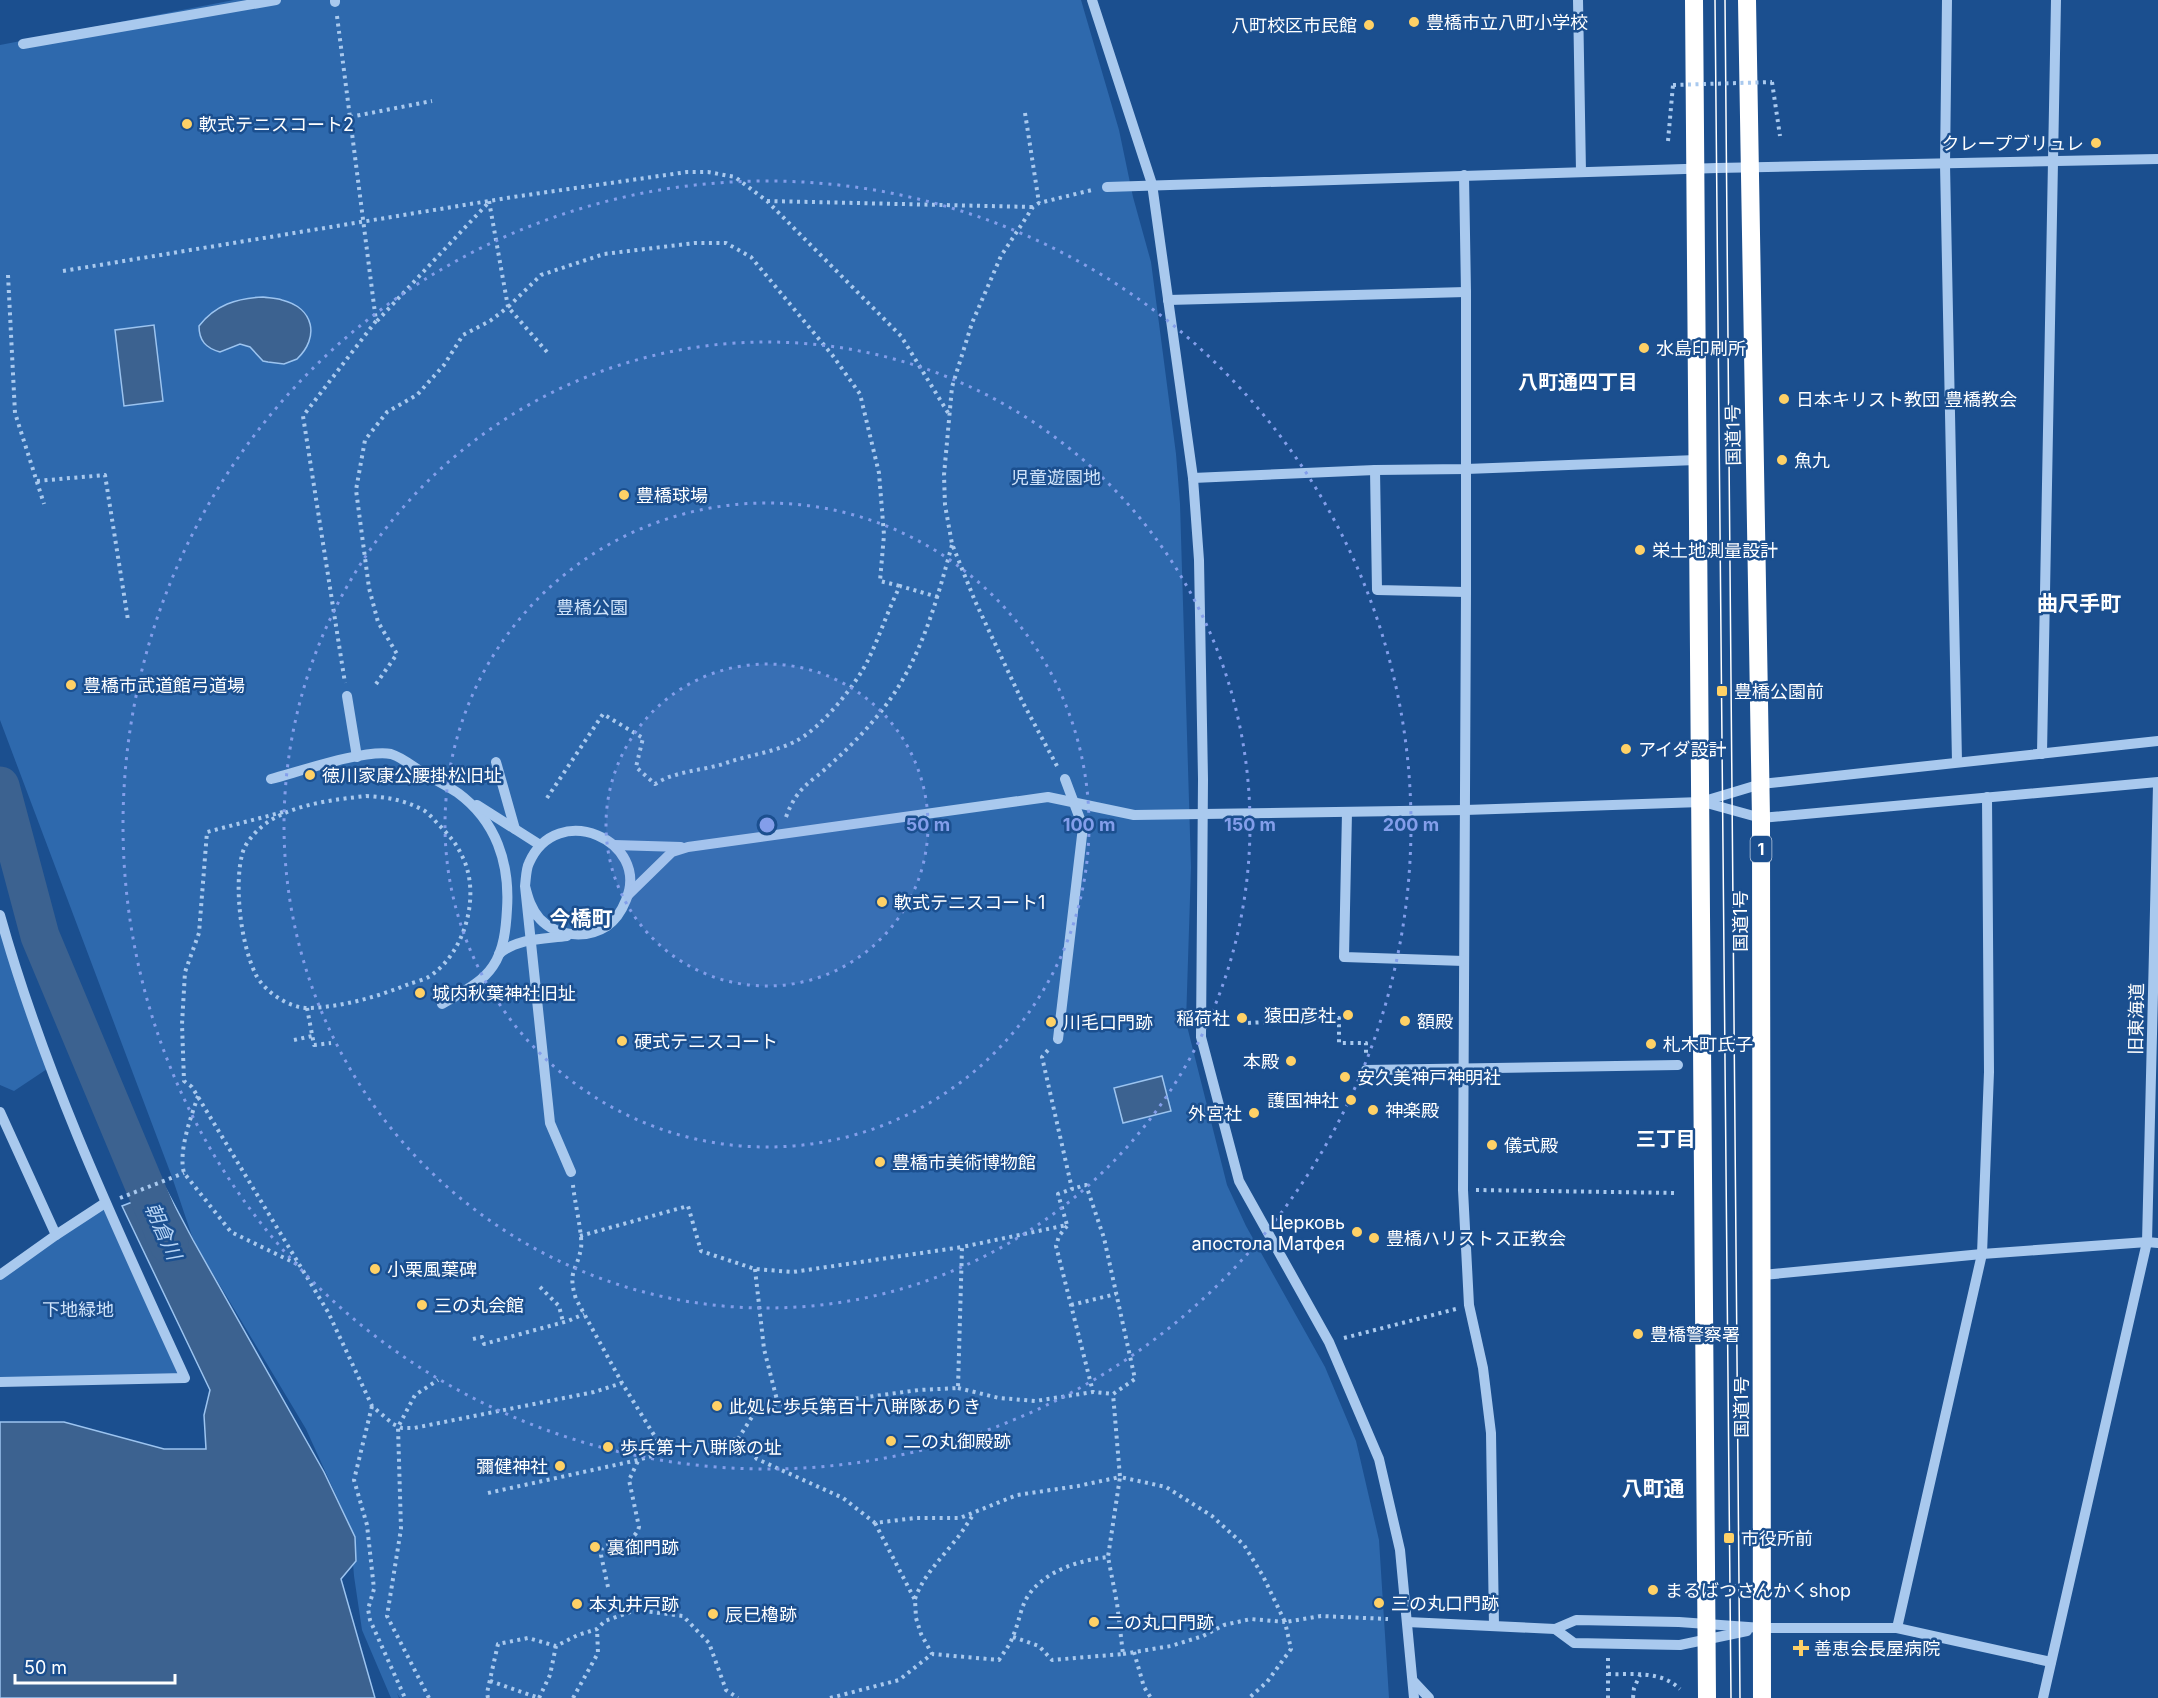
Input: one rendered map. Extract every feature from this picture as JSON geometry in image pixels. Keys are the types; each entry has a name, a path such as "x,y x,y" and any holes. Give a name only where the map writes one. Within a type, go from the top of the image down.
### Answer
{"highway":[{"name":"国道1号","path":"1694,0 1707,1698"},
{"name":"国道1号","path":"1747,0 1761,784 1762,1698"}],"street":[{"path":"23,44 276,0"},
{"path":"1092,0 1152,184 1192,478 1198,560 1203,813 1201,1037 1239,1181 1329,1342 1379,1459 1400,1550 1414,1698"},
{"path":"1578,0 1581,172"},
{"path":"1947,0 1945,164 1957,762"},
{"path":"2042,754 2056,0"},
{"path":"1107,187 1749,167 2158,159"},
{"path":"1464,175 1466,592 1463,1190 1469,1305 1483,1368 1491,1433 1494,1626"},
{"path":"1168,300 1466,292"},
{"path":"1192,478 1696,460"},
{"path":"1375,470 1377,590 1466,592"},
{"path":"347,696 357,757"},
{"path":"628,895 672,852 688,847 1048,797 1134,815 1465,810 1701,802 1761,784 2158,741"},
{"path":"271,779 357,757 392,754 540,845"},
{"path":"496,762 514,829"},
{"path":"1058,1039 1083,827 1065,780"},
{"path":"1701,802 1761,818 2158,783"},
{"name":"旧東海道","path":"2043,1698 2152,1243 2158,783"},
{"path":"442,1004 481,980 495,964 505,935 508,895 505,862 492,830 478,811 458,793"},
{"path":"1897,1628 1982,1254 1989,1072 1987,797"},
{"path":"1347,812 1344,957 1464,961"},
{"path":"499,954 506,948 531,941 591,933 608,925 621,912 628,895 627,868 624,859 614,845 598,835 581,830 559,833 540,845 528,864 525,885 531,941 550,1123 571,1172"},
{"path":"614,845 688,847"},
{"path":"525,885 530,904 540,919 555,930 573,935"},
{"path":"0,915 15,969 42,1048 105,1203 185,1378 0,1382"},
{"path":"1366,1070 1678,1065"},
{"path":"0,1112 56,1234"},
{"path":"0,1275 56,1234 105,1203"},
{"path":"1763,1275 1982,1254 2152,1243"},
{"path":"1407,1622 1555,1629 1576,1620 1706,1631 1762,1628 1897,1628 2051,1662"},
{"path":"1555,1629 1574,1643 1680,1645 1706,1631"},
{"path":"1414,1682 1429,1698"}],"path":[{"path":"335,1 376,321"},
{"path":"1668,141 1673,85 1772,82 1779,136"},
{"path":"350,117 432,101"},
{"path":"1025,114 1039,203"},
{"path":"63,271 489,201 687,172 708,172 735,177 767,201 901,336 950,416"},
{"path":"1065,780 1002,661 952,544 945,505 944,475 952,387 972,323 1001,256 1033,207 1039,203 1107,187"},
{"path":"489,201 508,307 547,352"},
{"path":"347,696 303,416 376,321 489,201"},
{"path":"767,201 1033,207"},
{"path":"376,684 397,654 378,622 369,588 356,490 365,440 387,412 417,395 444,365 463,335 490,321 542,275 604,254 695,243 726,243 751,257 833,356 860,394 879,473 884,535 880,581 938,597"},
{"path":"8,275 15,413 44,504"},
{"path":"37,481 105,475 128,621"},
{"path":"786,817 794,798 804,786 838,757 884,707 908,671 923,641 952,544"},
{"path":"547,798 603,714 643,738 636,767 655,784 666,777 725,764 794,743 811,732 832,710 858,675 868,660 900,586"},
{"path":"283,812 269,820 256,832 243,852 239,872 241,913 249,954 257,976 272,992 290,1005 307,1008 380,996 429,976 448,957 464,932 470,903 469,876 462,855 447,833 424,811 390,797 343,798 283,812 207,832 199,933 185,972 182,1024 184,1081 198,1096 302,1266 328,1312 372,1406 398,1427 414,1428 594,1392 622,1383"},
{"path":"307,1008 314,1045 331,1043"},
{"path":"1248,1023 1339,1018 1339,1043 1366,1043 1366,1070"},
{"path":"294,1040 312,1036"},
{"path":"1058,1039 1042,1057 1072,1189"},
{"path":"198,1096 188,1129 182,1165 184,1173 231,1232 302,1266"},
{"path":"571,1172 581,1247 573,1270 572,1285 584,1314 622,1383 662,1448"},
{"path":"118,1198 184,1173"},
{"path":"738,1439 757,1409 778,1404 815,1404 918,1390 958,1388 999,1398 1035,1401 1094,1392 1113,1394 1135,1379 1104,1238 1086,1185 1058,1194 1067,1225"},
{"path":"1463,1190 1678,1193"},
{"path":"580,1236 688,1206 701,1251 755,1269 793,1272 962,1247 1067,1225"},
{"path":"1067,1225 1059,1236 1056,1246 1094,1392"},
{"path":"958,1388 962,1247"},
{"path":"755,1269 764,1349 778,1404"},
{"path":"540,1287 559,1306 563,1322"},
{"path":"1071,1305 1116,1294"},
{"path":"1329,1342 1469,1305"},
{"path":"473,1339 482,1337 484,1344 584,1314"},
{"path":"429,1698 387,1616 401,1528 398,1427 415,1395 438,1380"},
{"path":"1113,1394 1120,1477 1108,1557 1117,1603 1123,1654"},
{"path":"372,1406 354,1480 366,1525 374,1589 368,1609 370,1620 405,1698"},
{"path":"488,1493 638,1460 652,1456 662,1448 738,1439"},
{"path":"738,1439 758,1459 843,1498 875,1523 915,1600"},
{"path":"608,1587 601,1555 602,1548 632,1539 637,1535 639,1527 629,1480 638,1460"},
{"path":"875,1523 915,1518 960,1518 1017,1495 1120,1477 1166,1487 1212,1516 1244,1545 1263,1576 1285,1622 1291,1649 1267,1682 1249,1698"},
{"path":"932,1654 921,1634 916,1618 915,1600 920,1585 930,1569 957,1539 973,1514"},
{"path":"830,1698 899,1680 932,1654 999,1660 1013,1637 1026,1599 1041,1583 1062,1568 1088,1559 1108,1557"},
{"path":"488,1698 498,1644 528,1638 556,1646 597,1629 605,1621 636,1610 683,1616 709,1643 726,1690 738,1698"},
{"path":"1013,1637 1039,1646 1052,1660 1171,1647 1203,1636 1224,1624 1251,1619 1285,1622 1321,1616 1388,1619"},
{"path":"573,1698 598,1653 597,1629"},
{"path":"490,1681 539,1698 550,1675 556,1646"},
{"path":"1134,1652 1144,1687 1151,1698"},
{"path":"1608,1658 1608,1698"},
{"path":"1608,1674 1662,1676 1671,1680 1680,1689"},
{"path":"1633,1698 1634,1688 1640,1675"}],"green space":[{"name":"豊橋公園","path":"234,0 1081,0 1119,130 1133,197 1151,262 1176,454 1180,504 1191,867 1186,1022 1227,1185 1246,1226 1325,1367 1356,1441 1379,1540 1389,1698 400,1698 397,1693 399,1698 391,1698 362,1630 350,1526 306,1429 194,1242 172,1177 0,720 0,45"},
{"path":"0,915 50,1067 14,1091 0,1085"},
{"name":"下地緑地","path":"105,1203 185,1378 0,1382 0,1279"}],"water":[{"path":"263,297 280,299 293,304 307,316 311,333 309,342 297,359 284,364 268,362 263,361 250,347 240,344 220,352 204,343 200,336 199,326 212,313 236,301"},
{"path":"154,325 163,401 124,406 115,330"},
{"path":"1162,1076 1171,1111 1123,1123 1114,1088"},
{"path":"166,1189 324,1472 355,1537 356,1561 341,1579 375,1698 0,1698 0,1422 64,1422 164,1449 206,1449 204,1415 210,1390 122,1206"}],"waterway":[{"name":"朝倉川","path":"0,786 40,936 169,1244"}],"tram line":[{"path":"1715,0 1731,1698"},
{"path":"1725,0 1740,1698"}],"place":[{"name":"豊橋市立八町小学校","path":"1414,22"},
{"name":"八町校区市民館","path":"1369,25"},
{"name":"軟式テニスコート2","path":"187,124"},
{"name":"クレープブリュレ","path":"2096,143"},
{"name":"水島印刷所","path":"1644,348"},
{"name":"日本キリスト教団 豊橋教会","path":"1784,399"},
{"name":"魚九","path":"1782,460"},
{"name":"豊橋球場","path":"624,495"},
{"name":"栄土地測量設計","path":"1640,550"},
{"name":"豊橋市武道館弓道場","path":"71,685"},
{"name":"豊橋公園前","path":"1722,691"},
{"name":"アイダ設計","path":"1626,749"},
{"name":"徳川家康公腰掛松旧址","path":"310,775"},
{"name":"軟式テニスコート1","path":"882,902"},
{"name":"城内秋葉神社旧址","path":"420,993"},
{"name":"猿田彦社","path":"1348,1015"},
{"name":"稲荷社","path":"1242,1018"},
{"name":"額殿","path":"1405,1021"},
{"name":"川毛口門跡","path":"1051,1022"},
{"name":"硬式テニスコート","path":"622,1041"},
{"name":"札木町氏子","path":"1651,1044"},
{"name":"本殿","path":"1291,1061"},
{"name":"安久美神戸神明社","path":"1345,1077"},
{"name":"護国神社","path":"1351,1100"},
{"name":"神楽殿","path":"1373,1110"},
{"name":"外宮社","path":"1254,1113"},
{"name":"儀式殿","path":"1492,1145"},
{"name":"豊橋市美術博物館","path":"880,1162"},
{"name":"Церковь апостола Матфея","path":"1357,1232"},
{"name":"豊橋ハリストス正教会","path":"1374,1238"},
{"name":"小栗風葉碑","path":"375,1269"},
{"name":"三の丸会館","path":"422,1305"},
{"name":"豊橋警察署","path":"1638,1334"},
{"name":"此処に歩兵第百十八聠隊ありき","path":"717,1406"},
{"name":"二の丸御殿跡","path":"891,1441"},
{"name":"歩兵第十八聠隊の址","path":"608,1447"},
{"name":"彌健神社","path":"560,1466"},
{"name":"市役所前","path":"1729,1538"},
{"name":"裏御門跡","path":"595,1547"},
{"name":"まるばつさんかくshop","path":"1653,1590"},
{"name":"三の丸口門跡","path":"1379,1603"},
{"name":"本丸井戸跡","path":"577,1604"},
{"name":"辰巳櫓跡","path":"713,1614"},
{"name":"二の丸口門跡","path":"1094,1622"},
{"name":"善恵会長屋病院","path":"1801,1648"}],"district":[{"name":"八町通四丁目","path":"1578,382"},
{"name":"曲尺手町","path":"2079,603"},
{"name":"今橋町","path":"581,918"},
{"name":"三丁目","path":"1666,1139"},
{"name":"八町通","path":"1653,1488"}],"park label":[{"name":"児童遊園地","path":"1056,477"}]}
